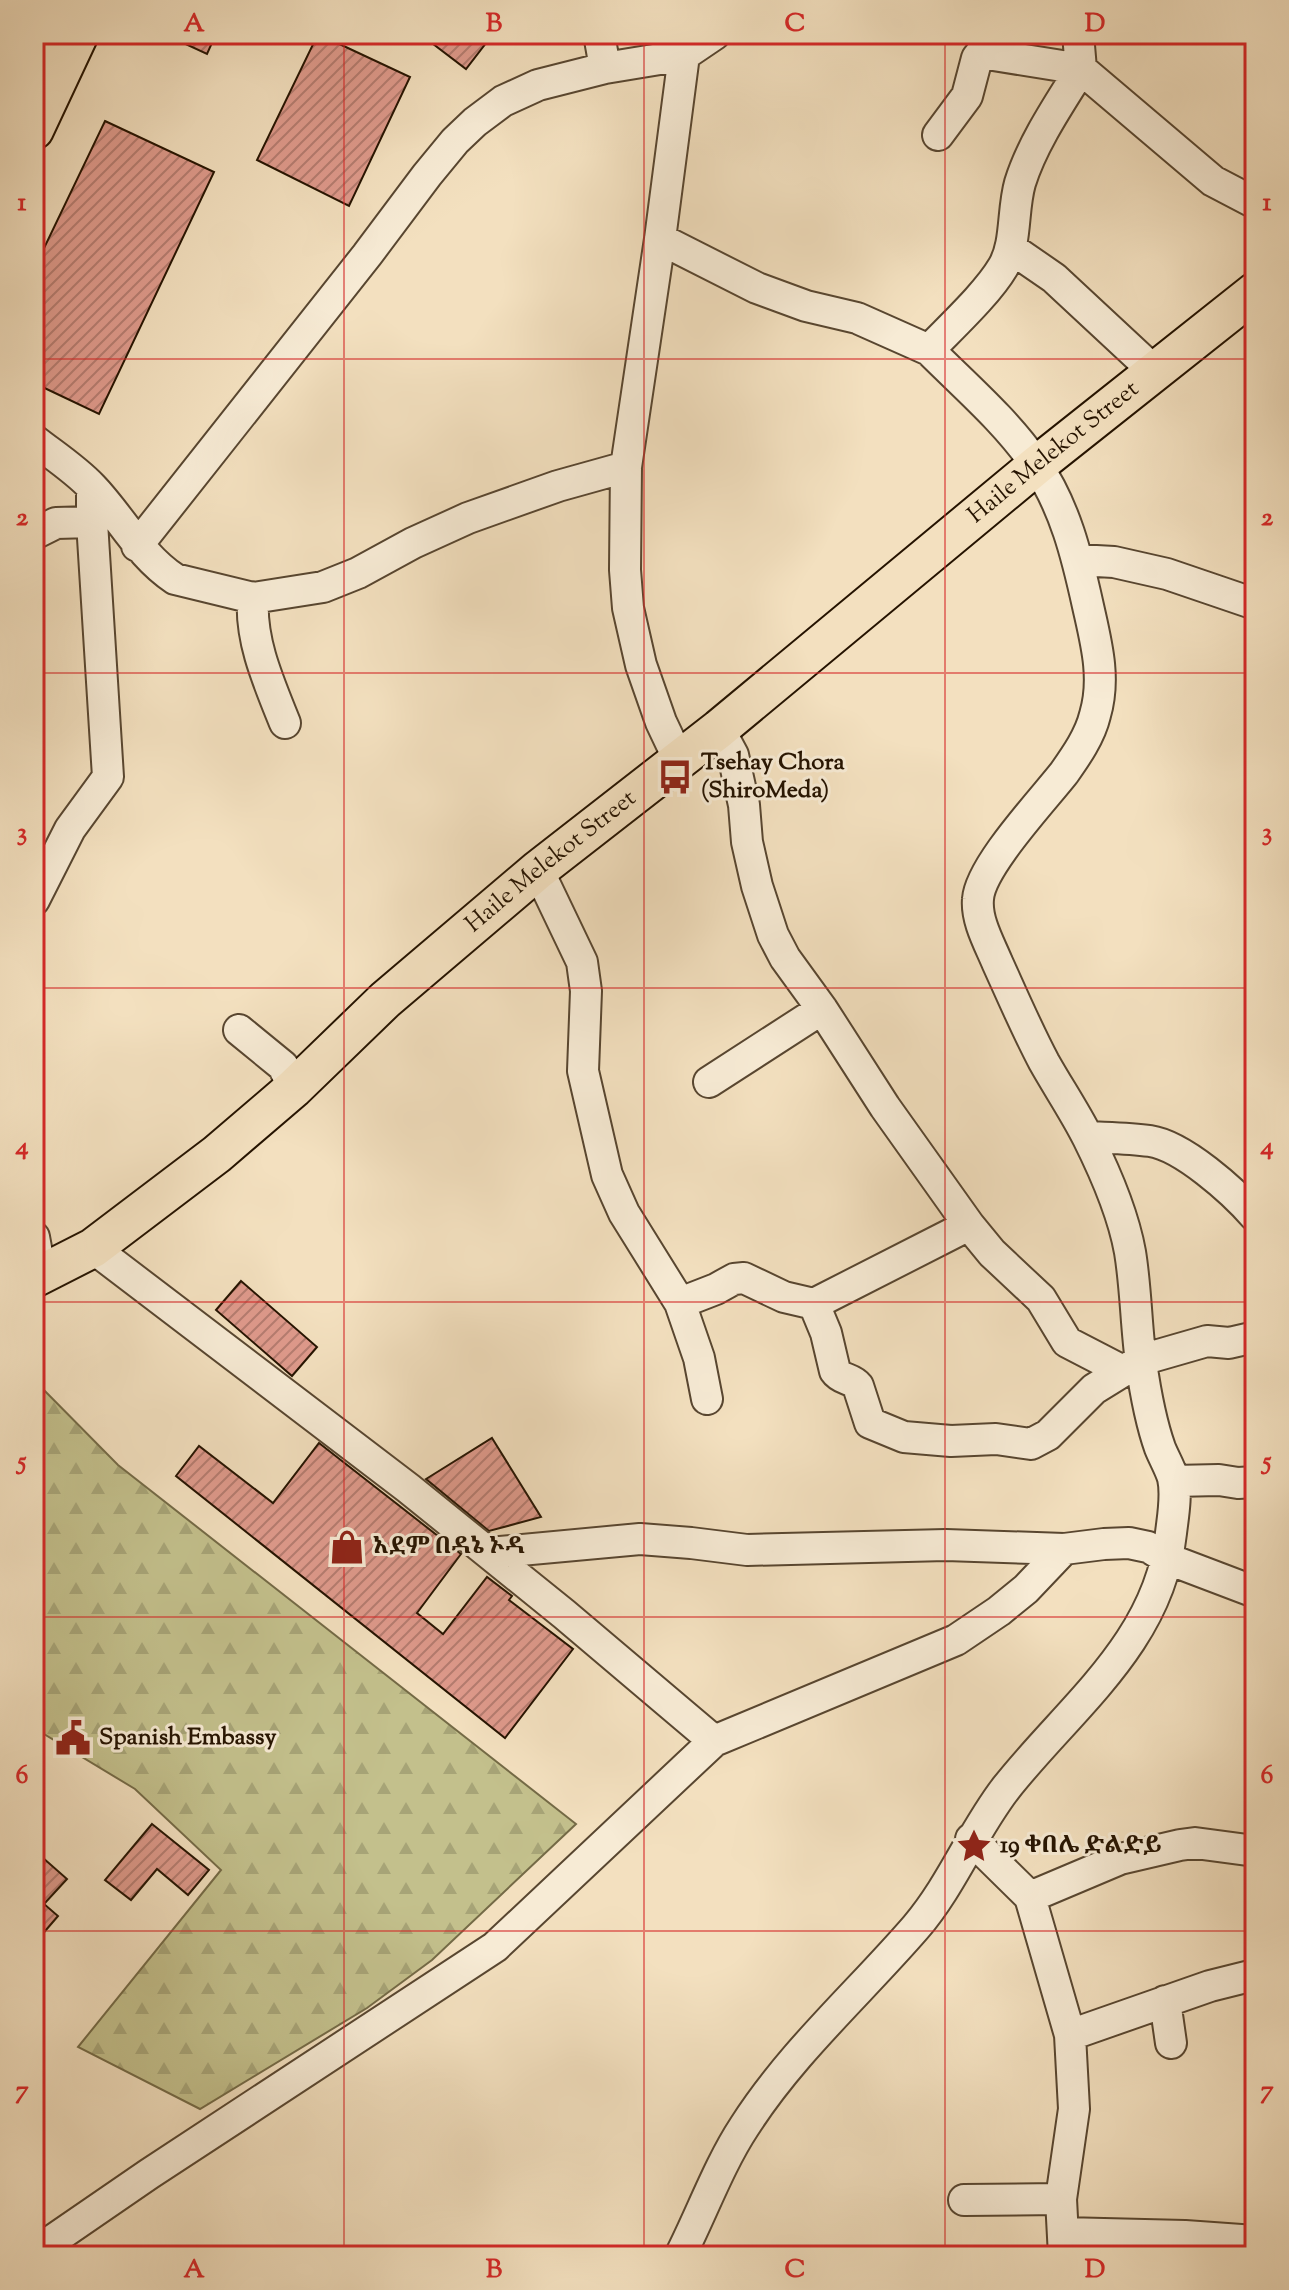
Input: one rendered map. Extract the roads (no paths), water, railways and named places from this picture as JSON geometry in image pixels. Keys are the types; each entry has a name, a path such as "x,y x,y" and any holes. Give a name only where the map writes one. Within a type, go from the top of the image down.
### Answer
{"main road":[{"path":"34,61 47,34"},
{"path":"34,130 79,34"},
{"name":"Haile Melekot Street","path":"38,1277 93,1248 217,1154 294,1088 385,1000 538,870 719,729 1037,465 1255,292"}],"street":[{"path":"599,34 605,68"},
{"path":"137,546 455,141 475,122 503,101 538,85 715,34"},
{"path":"929,350 1002,269 1012,249 1012,229 1021,183 1046,125 1081,69 1078,34"},
{"path":"679,760 661,722 641,665 628,608 625,570 626,467 687,44"},
{"path":"938,135 967,96 981,53 1081,69 1213,181 1252,196"},
{"path":"660,239 757,288 806,306 857,318 929,350 1015,437 1037,465 1060,506 1078,560 1099,653 1099,691 1095,716 1087,737 1067,768 981,882 977,902 982,925 1041,1056 1088,1137 1116,1200 1129,1247 1132,1366 1174,1481 1168,1559 1154,1595 1128,1644 1091,1694 1002,1793 971,1839 957,1868 919,1923 794,2063 742,2129 684,2255"},
{"path":"1012,249 1054,278 1154,371"},
{"path":"34,440 92,487 137,546 164,572 175,579 253,598 323,587 468,518 558,486 626,467"},
{"path":"34,900 70,829 108,777 92,487"},
{"path":"34,534 56,523 92,522"},
{"path":"1078,560 1114,562 1167,574 1255,604"},
{"path":"253,598 253,629 266,676 285,723"},
{"path":"719,729 733,755 757,886 773,935 785,958 969,1225 992,1253 1041,1299 1067,1342 1132,1366"},
{"path":"538,870 582,962 586,991 583,1071 607,1175 624,1213 680,1303 699,1358 707,1399"},
{"path":"709,1082 822,1009"},
{"path":"239,1030 283,1066 294,1088"},
{"path":"1088,1137 1153,1141 1178,1151 1202,1167 1255,1216"},
{"path":"680,1303 734,1279 744,1278 784,1297 814,1304 969,1225"},
{"path":"34,1237 38,1277"},
{"path":"93,1248 408,1488 714,1741"},
{"path":"814,1304 826,1333 835,1371 858,1386 870,1423 904,1437 951,1441 996,1439 1031,1444 1048,1435 1094,1389 1132,1366 1207,1341 1229,1343 1255,1337"},
{"path":"1174,1481 1255,1482"},
{"path":"489,1553 640,1539 747,1550 946,1545 1064,1549 1129,1543 1148,1547 1168,1559 1255,1592"},
{"path":"34,2253 495,1947 714,1741 956,1640 1026,1589 1064,1549"},
{"path":"971,1839 1030,1897 1070,2035 1074,2109 1061,2199 1064,2244 1195,2236 1255,2241"},
{"path":"1030,1897 1120,1859 1180,1845 1195,1843 1255,1851"},
{"path":"1070,2035 1210,1986 1254,1975"},
{"path":"1165,2001 1171,2043"},
{"path":"964,2200 1061,2199"}],"place":[{"name":"Tsehay Chora (ShiroMeda)","path":"675,777"},
{"name":"አደም በዳኔ ኦዳ","path":"347,1547"},
{"name":"Spanish Embassy","path":"73,1738"},
{"name":"19 ቀበሌ ድልድይ","path":"974,1846"}]}
